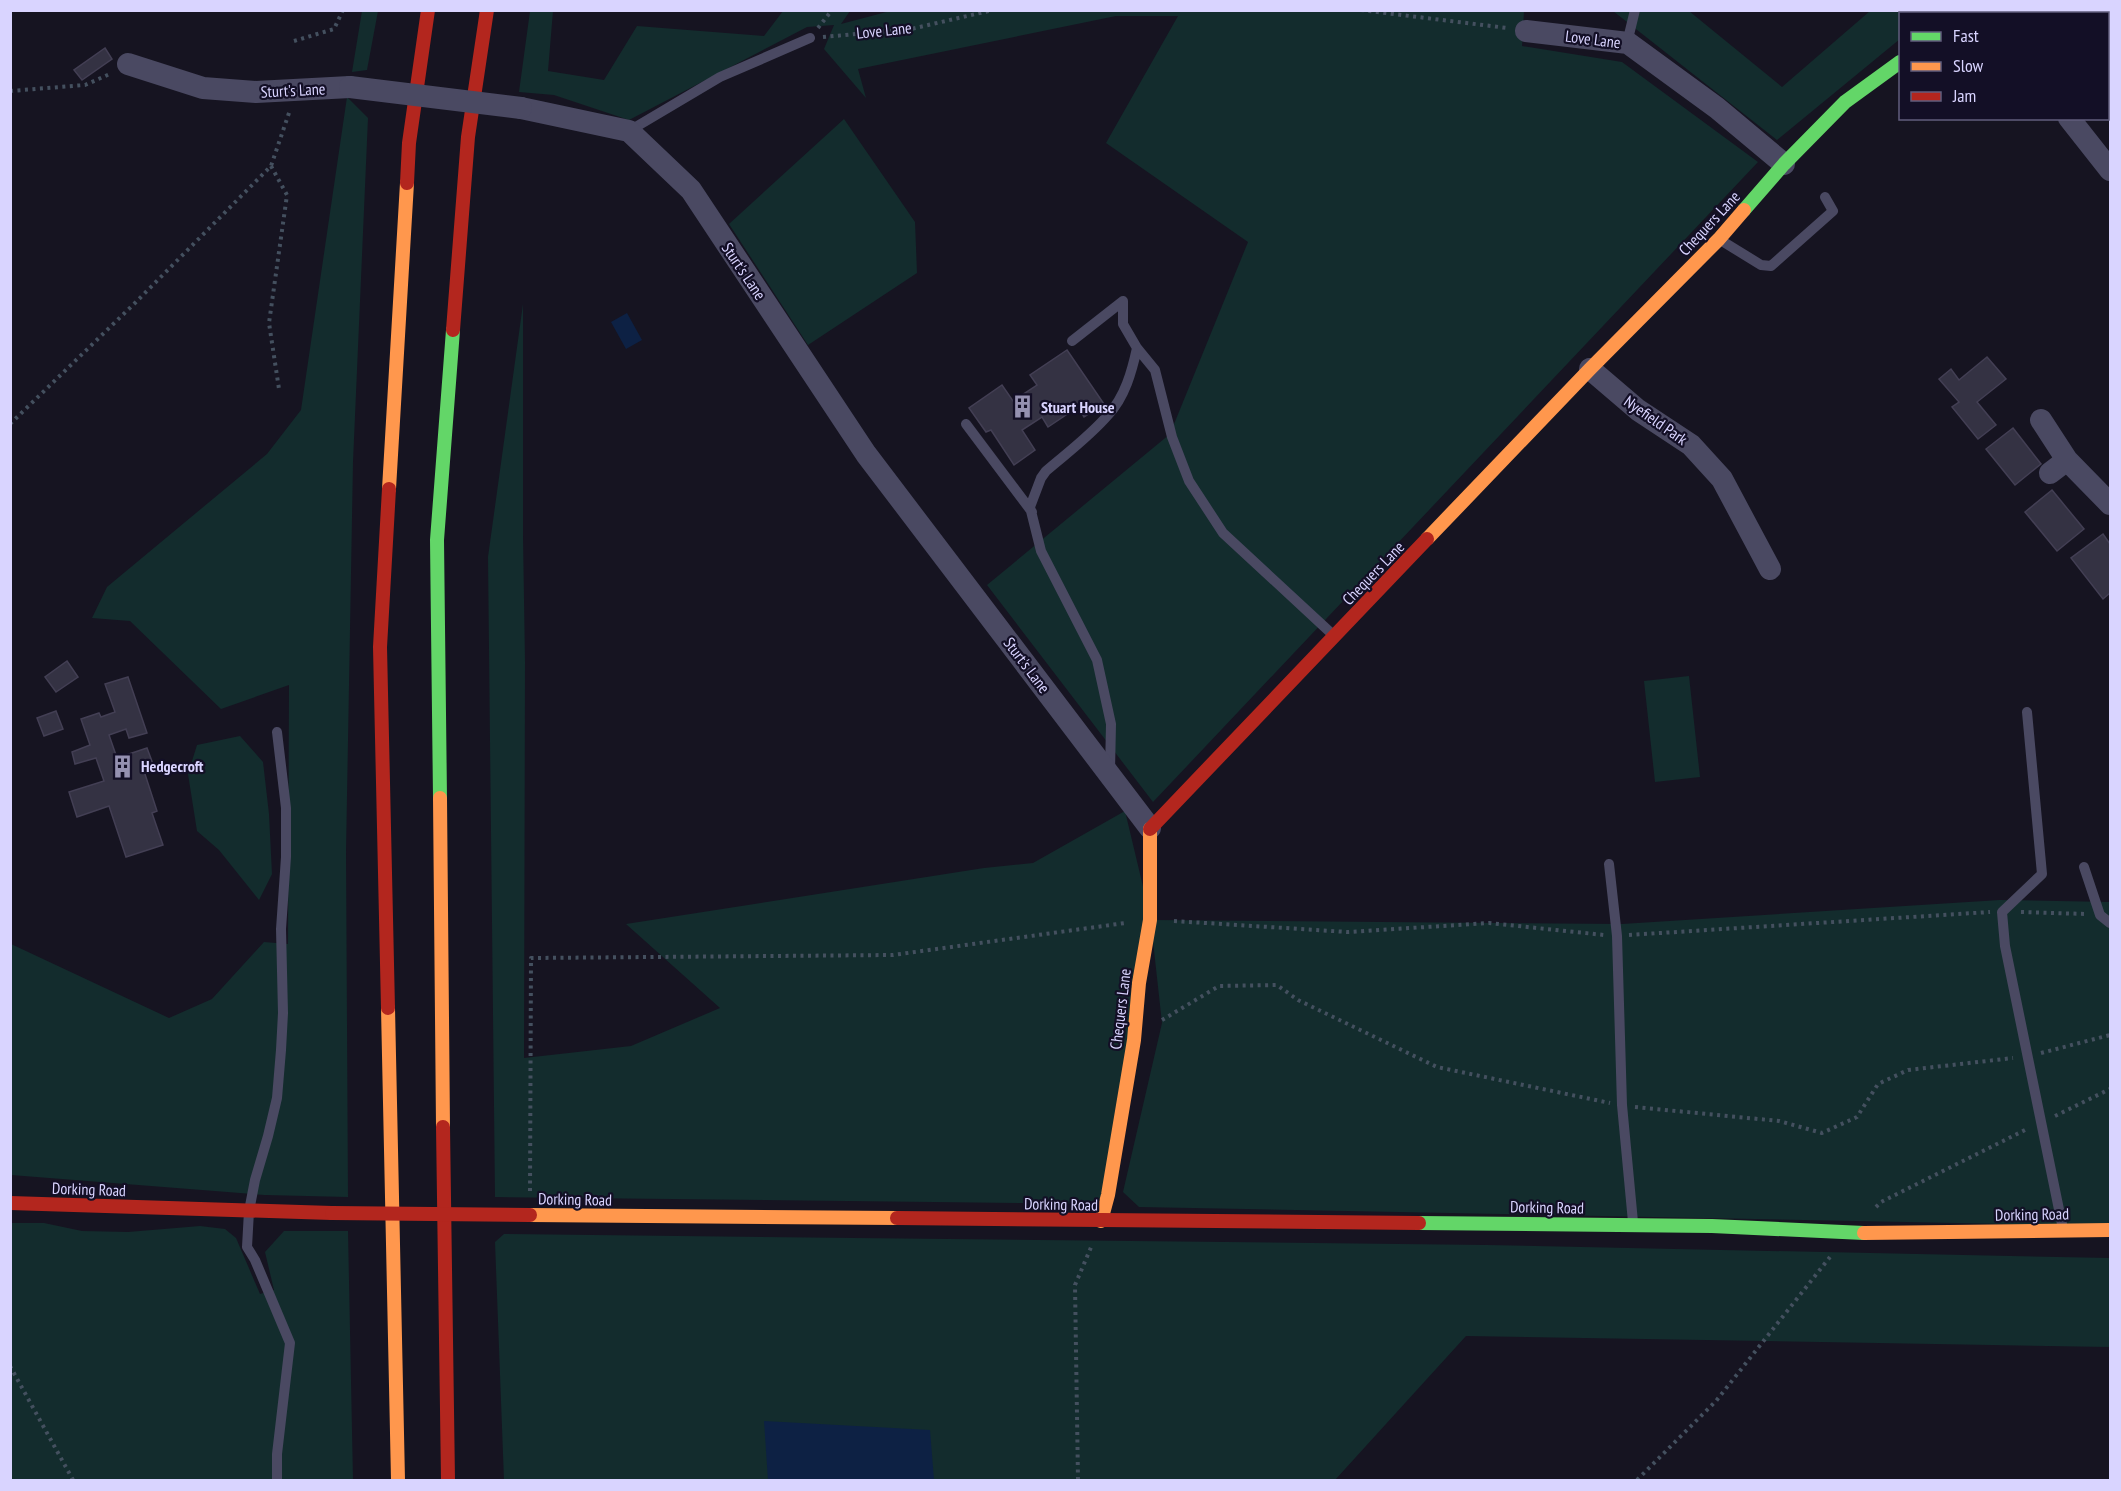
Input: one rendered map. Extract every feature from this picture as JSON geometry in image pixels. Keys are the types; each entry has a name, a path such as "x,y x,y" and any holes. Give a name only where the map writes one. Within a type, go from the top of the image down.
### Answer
{"main road":[{"path":"398,1480 380,647 409,143 428,10"},
{"path":"448,1480 437,540 468,136 487,10"},
{"name":"Chequers Lane","path":"1101,1221 1108,1196 1134,1040 1139,983 1150,920 1150,828 1590,369 1719,239 1784,164 1845,102 1899,63"},
{"name":"Dorking Road","path":"10,1203 332,1213 1712,1226 1848,1233 2110,1230"}],"street":[{"name":"Love Lane","path":"1526,31 1627,43 1717,108 1784,164"},
{"name":"Sturt's Lane","path":"128,64 203,88 256,92 350,87 520,108 629,131 690,190 866,454 1150,828"},
{"path":"2071,120 2110,170"},
{"name":"Nyefield Park","path":"1590,369 1638,410 1691,445 1722,478 1770,569"},
{"path":"2041,420 2059,467 2110,504"}],"lane":[{"path":"1627,43 1635,10"},
{"path":"629,131 720,77 810,38"},
{"path":"1719,239 1761,265 1771,266 1833,211 1825,197"},
{"path":"1072,341 1123,301 1123,324 1137,348 1155,370 1172,437 1189,481 1223,533 1335,636"},
{"path":"1110,774 1111,724 1097,660 1041,551 1030,507 1046,471 1110,414 1131,373 1137,348"},
{"path":"966,424 1032,512"},
{"path":"2027,712 2042,874 2002,912 2005,946 2063,1229"},
{"path":"277,732 286,808 286,857 281,929 282,1040 277,1098 255,1180 249,1211 247,1247 255,1260 290,1343 277,1454 277,1480"},
{"path":"1609,864 1617,936 1622,1105 1633,1225"},
{"path":"2084,867 2100,915 2110,923"}],"path":[{"path":"294,41 334,29 343,10"},
{"path":"810,38 832,10"},
{"name":"Love Lane","path":"810,38 911,28 993,10"},
{"path":"1362,10 1526,31"},
{"path":"10,91 85,85 128,64"},
{"path":"10,424 136,302 271,165 297,89"},
{"path":"271,165 287,195 269,323 279,389"},
{"path":"530,1215 531,958 892,955 1150,920"},
{"path":"1161,1021 1219,986 1277,985 1298,1000 1437,1067 1622,1105 1779,1121 1822,1133 1857,1116 1878,1084 1908,1070 2028,1056 2110,1035"},
{"path":"1873,1210 1881,1202 1982,1150 2110,1089"},
{"path":"1078,1480 1075,1285 1101,1221"},
{"path":"1637,1480 1716,1401 1848,1233"},
{"path":"10,1366 73,1480"}],"green space":[{"path":"894,10 1524,11 1522,46 1622,62 1758,162 1153,802 987,585 1170,434 1248,242 1106,143 1178,16 1116,16 858,69 866,98 824,49 834,25 807,27 629,120 554,95 519,92 530,11 553,11 548,71 604,80 637,26 764,36 783,11 850,11 841,24"},
{"path":"362,11 378,11 367,70 352,72"},
{"path":"1613,11 1689,11 1782,87 1870,11 1936,11 1899,12 1899,40 1777,140"},
{"path":"347,97 368,118 353,462 346,852 348,1197 265,1195 11,1175 11,944 169,1018 212,999 264,942 288,944 289,685 221,709 130,621 92,618 107,587 267,454 301,410"},
{"path":"844,119 915,222 917,273 808,345 729,224"},
{"path":"523,304 524,1058 631,1046 720,1008 626,924 984,868 1033,863 1125,811 1151,920 1622,924 2000,900 2110,902 2110,1226 1139,1207 1123,1192 1162,1023 1151,923 1106,1204 495,1197 488,557"},
{"path":"1689,676 1700,777 1655,782 1644,681"},
{"path":"240,736 263,762 269,814 272,874 259,900 219,850 197,831 188,774 197,745"},
{"path":"11,1223 44,1223 82,1231 128,1232 200,1226 225,1229 236,1238 260,1294 274,1290 265,1252 284,1231 348,1231 353,1480 11,1480"},
{"path":"504,1234 1486,1245 2110,1258 2110,1347 1466,1336 1335,1480 504,1480 495,1242"}],"water":[{"path":"627,313 642,340 626,349 611,322"},
{"path":"764,1421 930,1430 934,1480 768,1480"}],"building":[{"path":"105,48 112,59 82,80 74,70"},
{"name":"Stuart House","path":"1067,350 1104,404 1084,417 1078,407 1048,427 1042,417 1022,430 1035,450 1014,465 991,430 986,432 969,408 1002,385 1013,401 1037,385 1030,375"},
{"path":"1987,357 2006,379 1977,402 1996,425 1978,439 1952,407 1959,402 1939,379 1951,369 1959,380"},
{"path":"2013,428 2041,464 2015,485 1986,449"},
{"path":"2052,490 2084,529 2057,551 2025,512"},
{"path":"2103,534 2110,544 2110,593 2103,599 2071,558"},
{"path":"67,661 78,677 56,692 45,677"},
{"name":"Hedgecroft","path":"128,677 147,733 129,738 126,729 109,735 117,758 147,748 153,764 143,768 157,811 152,813 163,845 126,857 109,806 77,817 69,792 104,781 96,758 75,764 72,752 90,745 81,719 99,713 101,717 115,712 105,684"},
{"path":"56,711 63,729 44,736 37,718"}],"traffic: fast":[{"path":"1744,210 1784,164 1845,102 1899,63"},
{"path":"440,798 437,540 453,330"},
{"path":"1419,1223 1712,1226 1864,1233"}],"traffic: slow":[{"path":"389,489 407,183"},
{"path":"1427,539 1719,239 1744,210"},
{"path":"440,798 443,1127"},
{"path":"1101,1221 1108,1195 1134,1040 1139,983 1150,920 1150,829"},
{"path":"388,1008 398,1480"},
{"path":"530,1215 897,1218"},
{"path":"1864,1233 2110,1230"}],"traffic: jam":[{"path":"407,183 409,143 428,10"},
{"path":"453,330 468,137 487,10"},
{"path":"388,1008 380,647 389,489"},
{"path":"1150,829 1427,539"},
{"path":"443,1127 448,1480"},
{"path":"10,1203 332,1213"},
{"path":"332,1213 530,1215"},
{"path":"897,1218 1419,1223"}],"place":[{"name":"Stuart House","path":"1023,407"},
{"name":"Hedgecroft","path":"123,766"}]}
